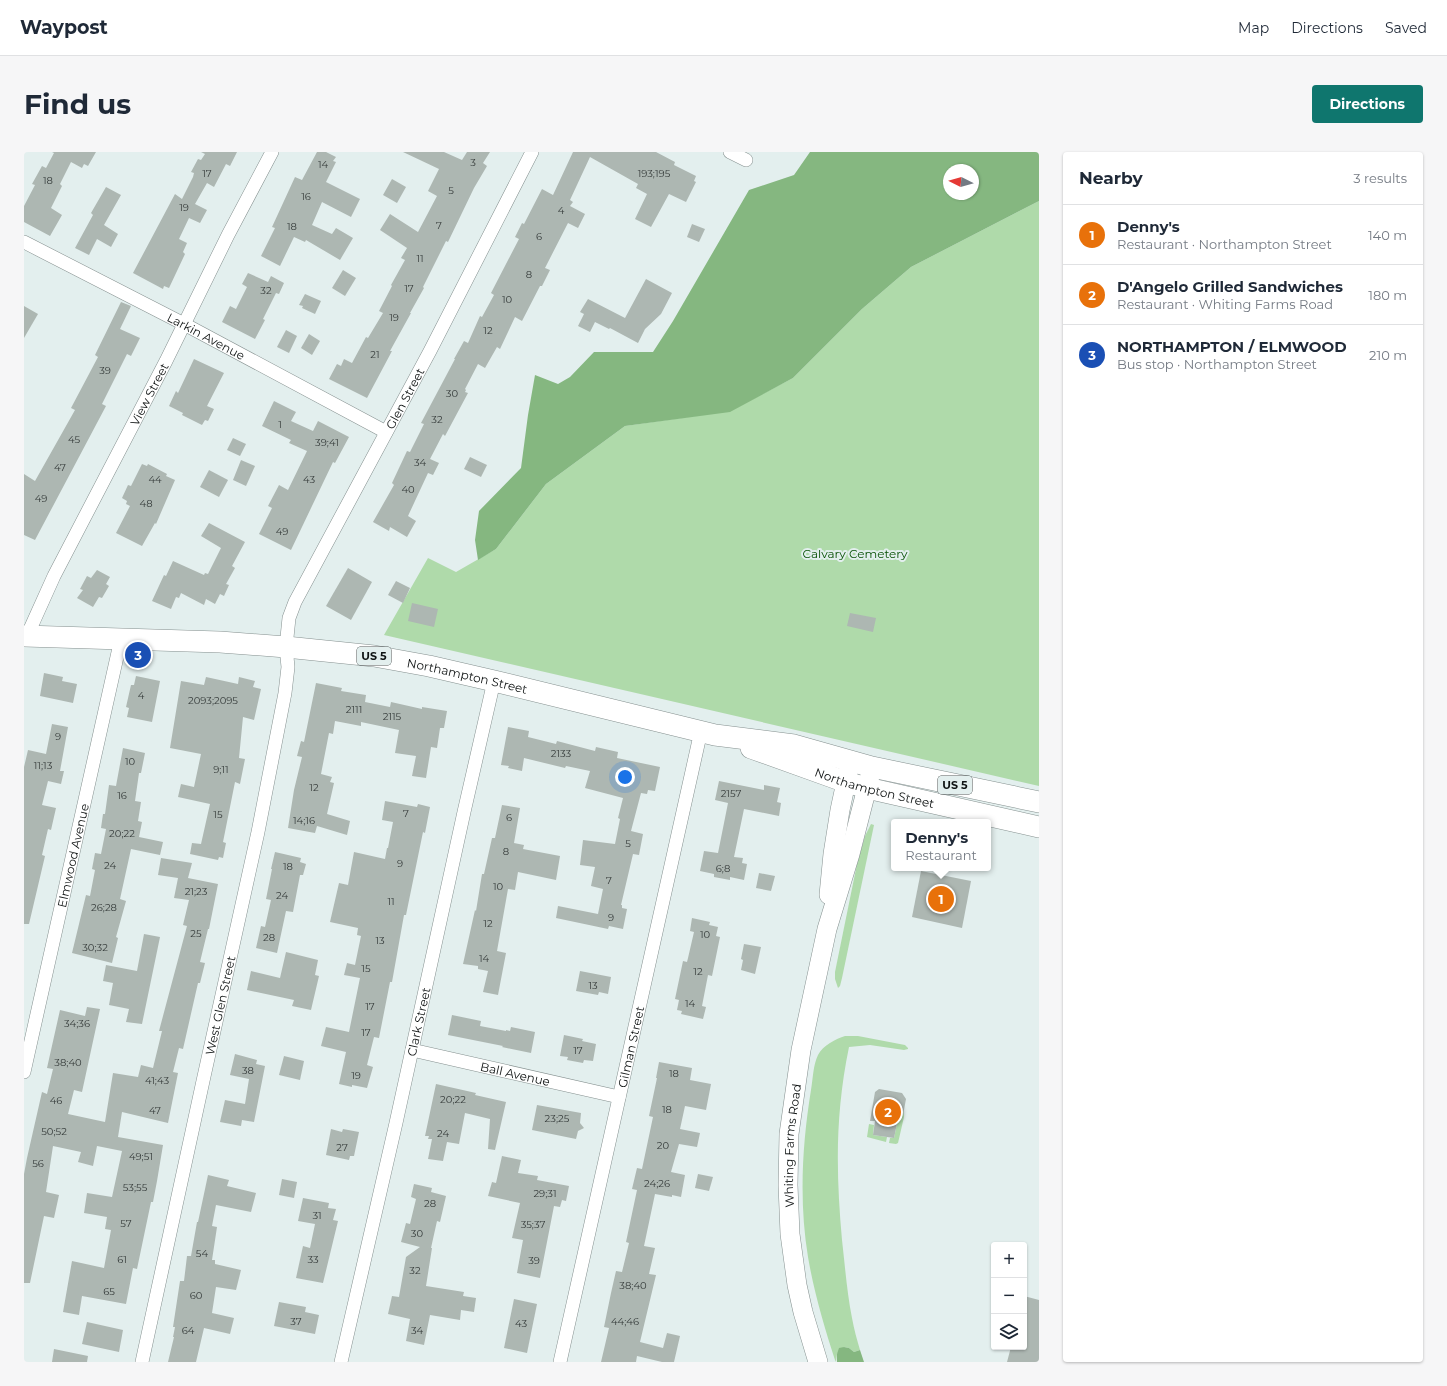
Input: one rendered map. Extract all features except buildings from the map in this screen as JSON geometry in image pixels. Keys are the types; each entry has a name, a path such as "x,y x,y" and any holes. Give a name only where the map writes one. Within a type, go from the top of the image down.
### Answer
{"main road":[{"name":"Northampton Street","path":"26,636 220,642 374,656 429,666 708,733 794,745 872,768 1039,802"},
{"name":"Northampton Street","path":"708,733 867,788 1039,827"},
{"name":"Whiting Farms Road","path":"827,929 833,854 840,810 851,761"},
{"name":"Whiting Farms Road","path":"818,1362 803,1312 797,1285 790,1234 788,1161 791,1118 798,1069 827,929 850,854 872,768"}],"street":[{"name":"View Street","path":"26,636 54,576 272,152"},
{"name":"Glen Street","path":"286,647 289,618 295,602 430,350 532,152"},
{"path":"730,152 746,160"},
{"name":"Larkin Avenue","path":"24,242 184,324 386,432"},
{"name":"Elmwood Avenue","path":"24,1072 121,639"},
{"name":"West Glen Street","path":"142,1362 258,832 285,693 288,667 286,647"},
{"name":"Clark Street","path":"341,1362 494,681"},
{"name":"Gilman Street","path":"560,1362 619,1097 708,733"},
{"name":"Ball Avenue","path":"412,1050 619,1097"}],"green space":[{"path":"810,152 1039,152 1039,201 911,267 862,309 793,378 730,412 625,426 546,484 496,549 478,560 475,540 479,511 521,468 535,375 558,384 570,377 594,352 653,352 673,321 749,190 794,175"},
{"name":"Calvary Cemetery","path":"1039,201 1039,786 384,635 428,558 456,572 496,549 546,484 625,426 730,411 793,378 862,309 911,267"},
{"path":"871,824 874,825 842,978 838,988 835,979 835,972 857,864 865,836"},
{"path":"845,1036 858,1036 905,1045 908,1049 904,1050 870,1045 849,1047 841,1096 838,1167 842,1240 847,1289 850,1309 860,1350 854,1352 849,1348 844,1347 837,1354 836,1362 813,1283 808,1257 803,1216 803,1174 805,1132 816,1059 820,1051 826,1045"},
{"path":"904,1110 904,1117 898,1143 889,1143 890,1138 894,1138 899,1114 903,1115"},
{"path":"869,1124 874,1125 873,1135 887,1137 886,1142 867,1137"},
{"path":"839,1348 849,1348 854,1352 860,1350 864,1362 837,1362"}],"place":[{"name":"NORTHAMPTON / ELMWOOD","path":"138,655"},
{"name":"Denny's","path":"941,899"},
{"name":"D'Angelo Grilled Sandwiches","path":"888,1112"}]}
